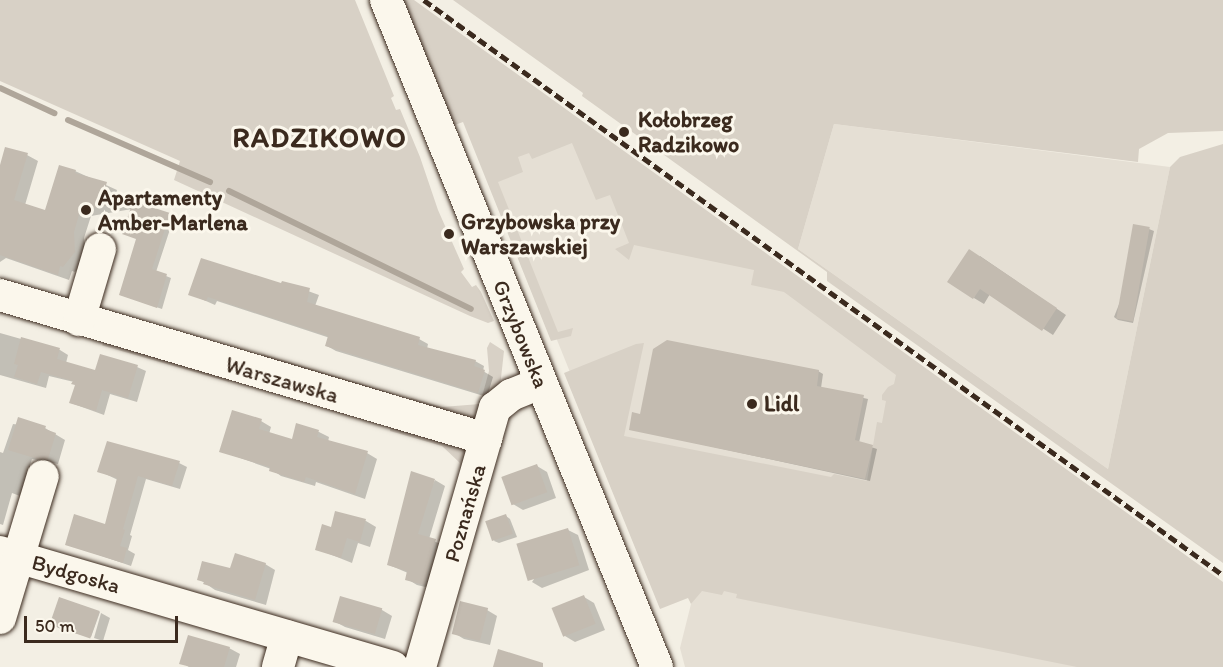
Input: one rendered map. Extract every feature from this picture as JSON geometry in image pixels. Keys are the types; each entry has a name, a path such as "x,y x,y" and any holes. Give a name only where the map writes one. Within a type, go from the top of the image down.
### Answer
{"street":[{"name":"Grzybowska","path":"386,0 657,667"},
{"path":"79,320 100,249"},
{"name":"Warszawska","path":"0,296 486,439"},
{"name":"Poznańska","path":"420,667 495,408 501,402 541,383"},
{"path":"0,618 9,554 43,476"},
{"name":"Bydgoska","path":"9,554 393,667"},
{"path":"278,667 287,636"}],"shaded area":[{"path":"0,0 355,0 394,96 391,98 396,110 400,109 420,157 438,210 464,269 461,272 472,287 476,285 481,292 494,321 488,323 470,316 174,180 180,161 0,81"},
{"path":"397,0 414,0 1223,582 1223,667 1077,667 736,598 737,594 724,591 722,595 702,591 691,604 688,598 660,609 564,373 636,344 644,343 624,436 831,477 834,474 867,481 877,422 882,423 886,401 882,400 882,395 888,387 894,384 896,375 784,292 751,285 754,270 634,245 629,260 615,249 629,243 610,195 596,200 572,143 532,159 529,153 518,157 523,172 498,182 558,332 573,328 571,336 551,341 463,122 452,126"},
{"path":"453,0 1223,0 1223,131 1168,133 1139,149 1138,162 834,124 798,249 1108,469 1170,167 1180,157 1223,144 1223,563 827,281 827,272"},
{"name":"Lidl","path":"509,81 756,256 923,380 951,509 597,439 465,112"},
{"path":"834,124 1170,167 1108,469 798,249"},
{"path":"105,336 232,372 229,382 102,346"},
{"path":"490,342 504,351 500,387 481,415 468,421 408,409 411,398 442,407 480,404 489,371 487,348"},
{"path":"263,354 392,393 389,404 260,365"},
{"path":"392,421 459,441 468,451 460,477 460,463 442,446 390,431"},
{"path":"703,584 1109,667 685,667 680,648 691,604"}],"building":[{"path":"5,147 28,153 14,200 45,210 59,165 76,170 75,173 107,182 104,192 132,201 80,211 74,232 75,252 63,267 60,266 58,275 0,255 0,165"},
{"path":"133,201 170,213 152,269 167,274 157,308 119,295 136,239 122,234"},
{"path":"1133,224 1150,227 1133,321 1116,319"},
{"path":"969,249 1057,308 1042,331 980,289 973,299 947,282"},
{"path":"201,258 281,283 282,281 310,288 307,302 420,337 418,345 476,360 474,366 485,370 478,393 325,346 328,336 208,297 206,301 188,295"},
{"path":"21,337 60,348 57,359 95,370 100,354 138,365 128,398 102,390 96,411 69,403 75,385 71,384 73,381 41,372 37,384 14,377 18,365 14,364"},
{"name":"Lidl","path":"667,340 819,370 817,386 864,395 855,440 873,445 865,479 629,430 632,412 640,414 653,349"},
{"path":"232,410 262,419 259,429 292,439 296,423 319,430 317,437 368,451 355,494 306,477 304,482 269,471 270,467 219,452"},
{"path":"18,417 46,426 45,429 56,433 48,459 38,459 8,450"},
{"path":"107,441 180,461 172,486 138,476 120,546 127,548 123,563 65,545 74,514 105,524 117,478 97,472"},
{"path":"537,464 547,492 512,505 501,477"},
{"path":"411,471 435,479 418,534 436,539 424,585 405,580 407,571 387,565"},
{"path":"335,511 366,519 360,542 347,538 341,558 315,550 322,524 331,527"},
{"path":"506,514 513,534 492,541 485,521"},
{"path":"568,528 579,565 528,581 516,544"},
{"path":"235,553 266,563 255,600 203,584 204,582 197,580 202,561 230,568"},
{"path":"584,595 596,624 563,637 552,608"},
{"path":"340,596 382,608 375,634 333,622"},
{"path":"59,597 100,611 90,638 50,624"},
{"path":"460,601 488,608 480,641 452,634"},
{"path":"188,635 230,647 224,667 191,667 179,664"},
{"path":"498,649 543,663 543,667 493,667"}],"waterway":[{"path":"0,88 54,113"},
{"path":"68,120 210,182"},
{"path":"229,191 471,309"}],"railway":[{"path":"424,0 1223,575"}],"place":[{"name":"Kołobrzeg Radzikowo","path":"624,132"},
{"name":"Apartamenty Amber-Marlena","path":"86,210"},
{"name":"Grzybowska przy Warszawskiej","path":"449,234"},
{"name":"Lidl","path":"752,404"}],"district":[{"name":"RADZIKOWO","path":"320,137"}]}
